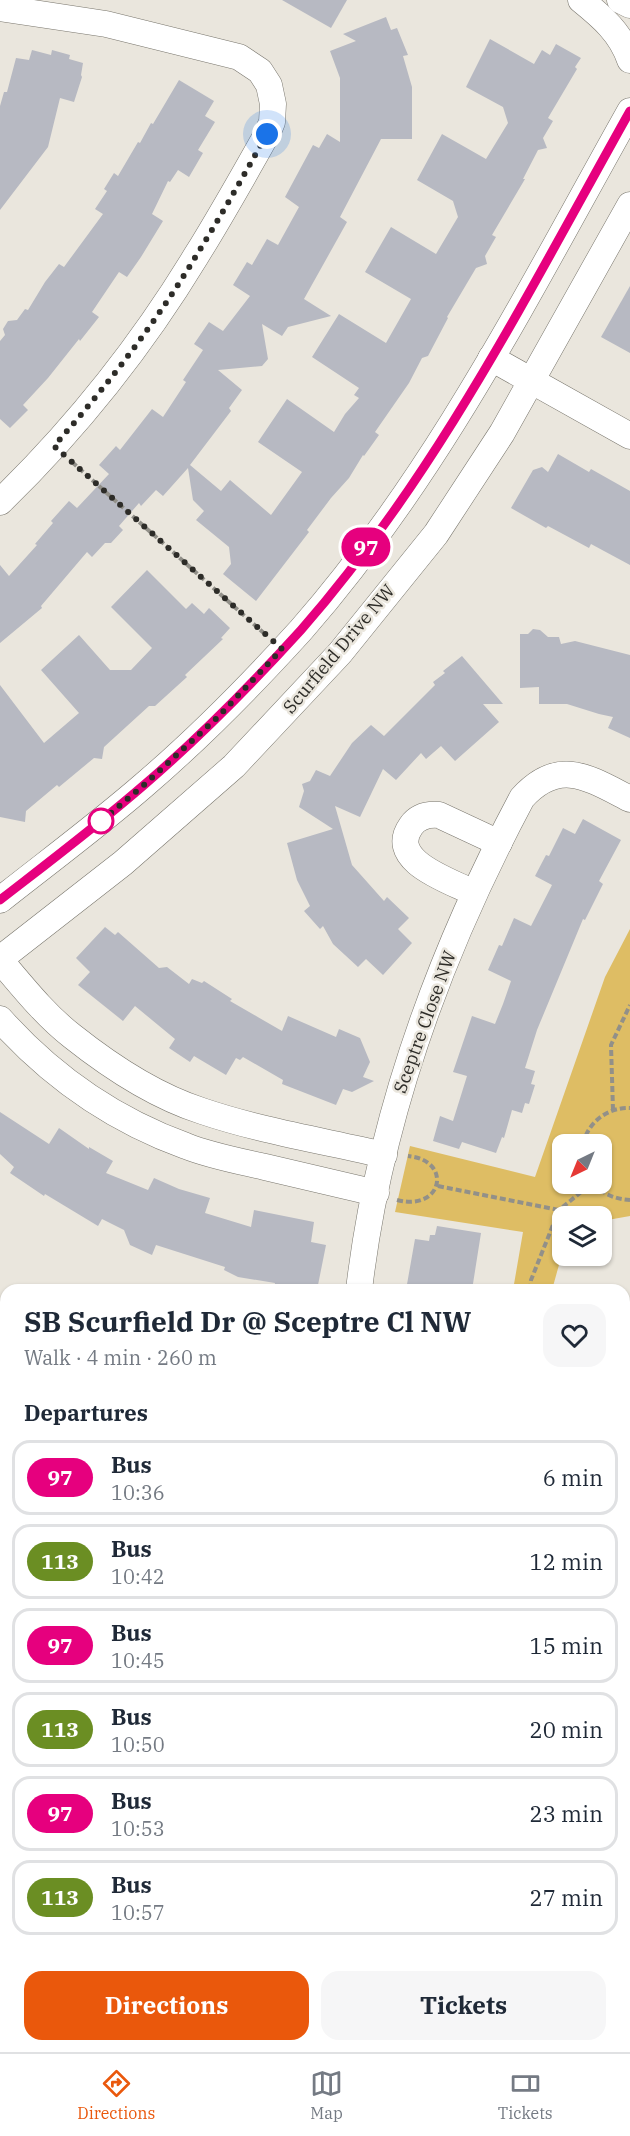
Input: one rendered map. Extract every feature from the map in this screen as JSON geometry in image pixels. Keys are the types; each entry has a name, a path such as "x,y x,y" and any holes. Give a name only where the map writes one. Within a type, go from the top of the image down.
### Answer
{"street":[{"path":"581,0 602,17 618,35 630,60"},
{"path":"620,0 630,5"},
{"path":"0,8 106,24 238,57 260,71 269,86 273,104 272,122 267,134 196,257 117,371 54,446 0,502"},
{"path":"0,900 145,784 218,717 333,591 399,503 451,426 630,111"},
{"name":"Scurfield Drive NW","path":"0,959 123,863 234,766 279,721 340,653 435,534 502,433 630,205"},
{"path":"491,358 630,436"},
{"name":"Sceptre Close NW","path":"360,1284 392,1114 420,1032 474,893 522,798 533,786 548,777 564,774 596,781 630,799"},
{"path":"474,893 414,863 406,848 407,831 413,822 421,817 430,814 439,815 499,843"},
{"path":"0,959 43,1009 71,1036 117,1069 163,1095 201,1111 246,1124 384,1155"},
{"path":"0,1019 24,1046 63,1078 98,1104 147,1131 187,1147 231,1159 376,1193"},
{"path":"147,1131 163,1095"}],"path":[{"path":"54,446 282,649"},
{"path":"613,1110 611,1045 630,1005"},
{"path":"587,1134 590,1127 600,1117 613,1110 630,1107"},
{"path":"376,1193 400,1201 412,1202 424,1199 438,1186 438,1177 425,1160 384,1155"},
{"path":"438,1186 552,1209"},
{"path":"564,1206 579,1194"},
{"path":"606,1194 630,1200"},
{"path":"531,1284 552,1228"}],"shaded area":[{"path":"630,929 630,1216 612,1219 612,1206 552,1206 552,1266 559,1266 554,1284 514,1284 523,1232 395,1212 410,1146 535,1177 605,977"}],"building":[{"path":"282,0 347,0 331,28"},
{"path":"386,17 391,30 397,28 408,55 403,56 412,87 412,139 381,139 340,217 347,222 304,299 331,316 288,327 282,336 262,324 268,359 262,366 218,370 242,390 229,408 231,411 190,465 221,491 230,480 271,515 302,472 258,442 287,399 334,432 345,414 359,398 354,395 359,388 312,357 339,314 386,343 411,299 365,272 391,227 436,254 458,217 453,201 417,180 442,134 486,159 508,123 503,107 466,87 490,39 534,64 542,50 550,55 556,44 581,58 548,118 553,121 543,138 547,148 538,150 523,179 525,179 492,235 496,237 485,256 487,264 476,268 447,317 428,356 422,358 409,383 375,432 379,435 256,601 223,574 231,564 229,547 196,520 204,511 193,500 188,468 163,496 156,490 141,506 139,503 119,526 123,530 111,543 105,543 92,557 87,552 41,606 42,608 0,643 0,565 9,576 37,545 35,544 53,523 51,521 69,501 77,508 109,474 99,465 116,446 120,450 152,409 163,417 186,382 183,380 203,350 194,344 209,322 223,331 250,296 233,285 247,262 252,265 267,239 278,245 299,207 285,197 313,145 319,148 327,134 340,142 340,78 330,51 356,41 343,34"},
{"path":"32,50 51,55 52,50 70,55 69,59 83,63 82,77 74,102 60,98 48,147 0,210 0,106 4,92 7,92 16,58 29,60"},
{"path":"179,80 214,101 205,116 215,122 198,150 203,153 189,177 178,170 170,182 168,181 152,214 163,221 141,257 127,277 119,272 92,312 99,317 23,405 28,410 10,428 0,419 0,341 5,335 3,329 8,321 17,320 25,309 28,310 59,264 64,267 103,214 95,209 107,191 104,189 114,173 118,176"},
{"path":"630,286 630,353 601,337"},
{"path":"558,454 589,472 591,469 630,491 630,565 591,544 589,548 548,526 546,528 511,508 533,470 542,467 548,472"},
{"path":"147,570 186,609 192,603 204,614 209,608 230,628 221,638 223,639 185,675 187,677 155,706 149,706 104,747 102,759 94,758 59,787 57,785 26,811 25,822 0,817 0,685 44,743 79,713 41,670 79,635 110,670 131,670 152,648 111,607"},
{"path":"533,629 540,630 548,637 559,637 561,644 575,641 630,655 630,738 608,728 613,717 567,704 539,704 539,687 520,688 520,634 528,634"},
{"path":"462,656 503,704 483,704 499,722 455,761 441,746 426,759 421,753 396,780 383,769 360,817 335,806 352,865 384,901 387,897 409,918 398,929 412,943 383,975 366,959 358,967 333,944 323,926 320,929 304,911 310,906 297,880 287,843 333,829 299,807 304,791 302,784 310,781 316,770 330,776 352,743 371,725 384,736 435,685 433,682 445,673 443,671"},
{"path":"583,819 621,840 599,881 603,884 585,920 583,919 537,1030 525,1068 535,1071 531,1084 535,1085 529,1104 525,1103 522,1113 512,1110 504,1138 502,1137 496,1153 462,1142 459,1149 433,1141 440,1116 453,1121 467,1076 453,1072 472,1016 495,1024 511,981 488,970 499,945 502,946 514,918 531,926 552,885 535,876 546,855 549,856 563,828 575,834"},
{"path":"105,927 115,935 118,932 159,968 167,967 189,984 192,979 202,983 204,981 232,999 230,1001 282,1031 288,1016 336,1037 339,1029 360,1038 370,1062 363,1077 374,1081 352,1092 343,1089 336,1105 282,1084 283,1080 243,1057 240,1060 236,1058 226,1075 194,1056 190,1062 169,1048 175,1039 135,1006 123,1021 78,985 90,972 76,958"},
{"path":"0,1112 49,1144 59,1128 89,1149 89,1147 113,1161 106,1173 148,1190 154,1178 179,1189 210,1198 205,1213 251,1227 254,1210 314,1222 311,1242 326,1245 318,1284 275,1284 238,1277 224,1270 225,1267 156,1245 152,1255 130,1245 124,1230 102,1219 98,1226 45,1194 44,1196 10,1173 14,1167 0,1154"},
{"path":"437,1226 481,1233 473,1284 407,1284 415,1239 429,1241 430,1235 435,1235"}],"bus line":[{"name":"97","path":"0,900 98,824 218,717 301,630 333,591 399,503 451,426 630,111"}],"route":[{"path":"101,821 98,824 218,717 282,649 54,446 117,371 152,322 196,257 267,134"}]}
